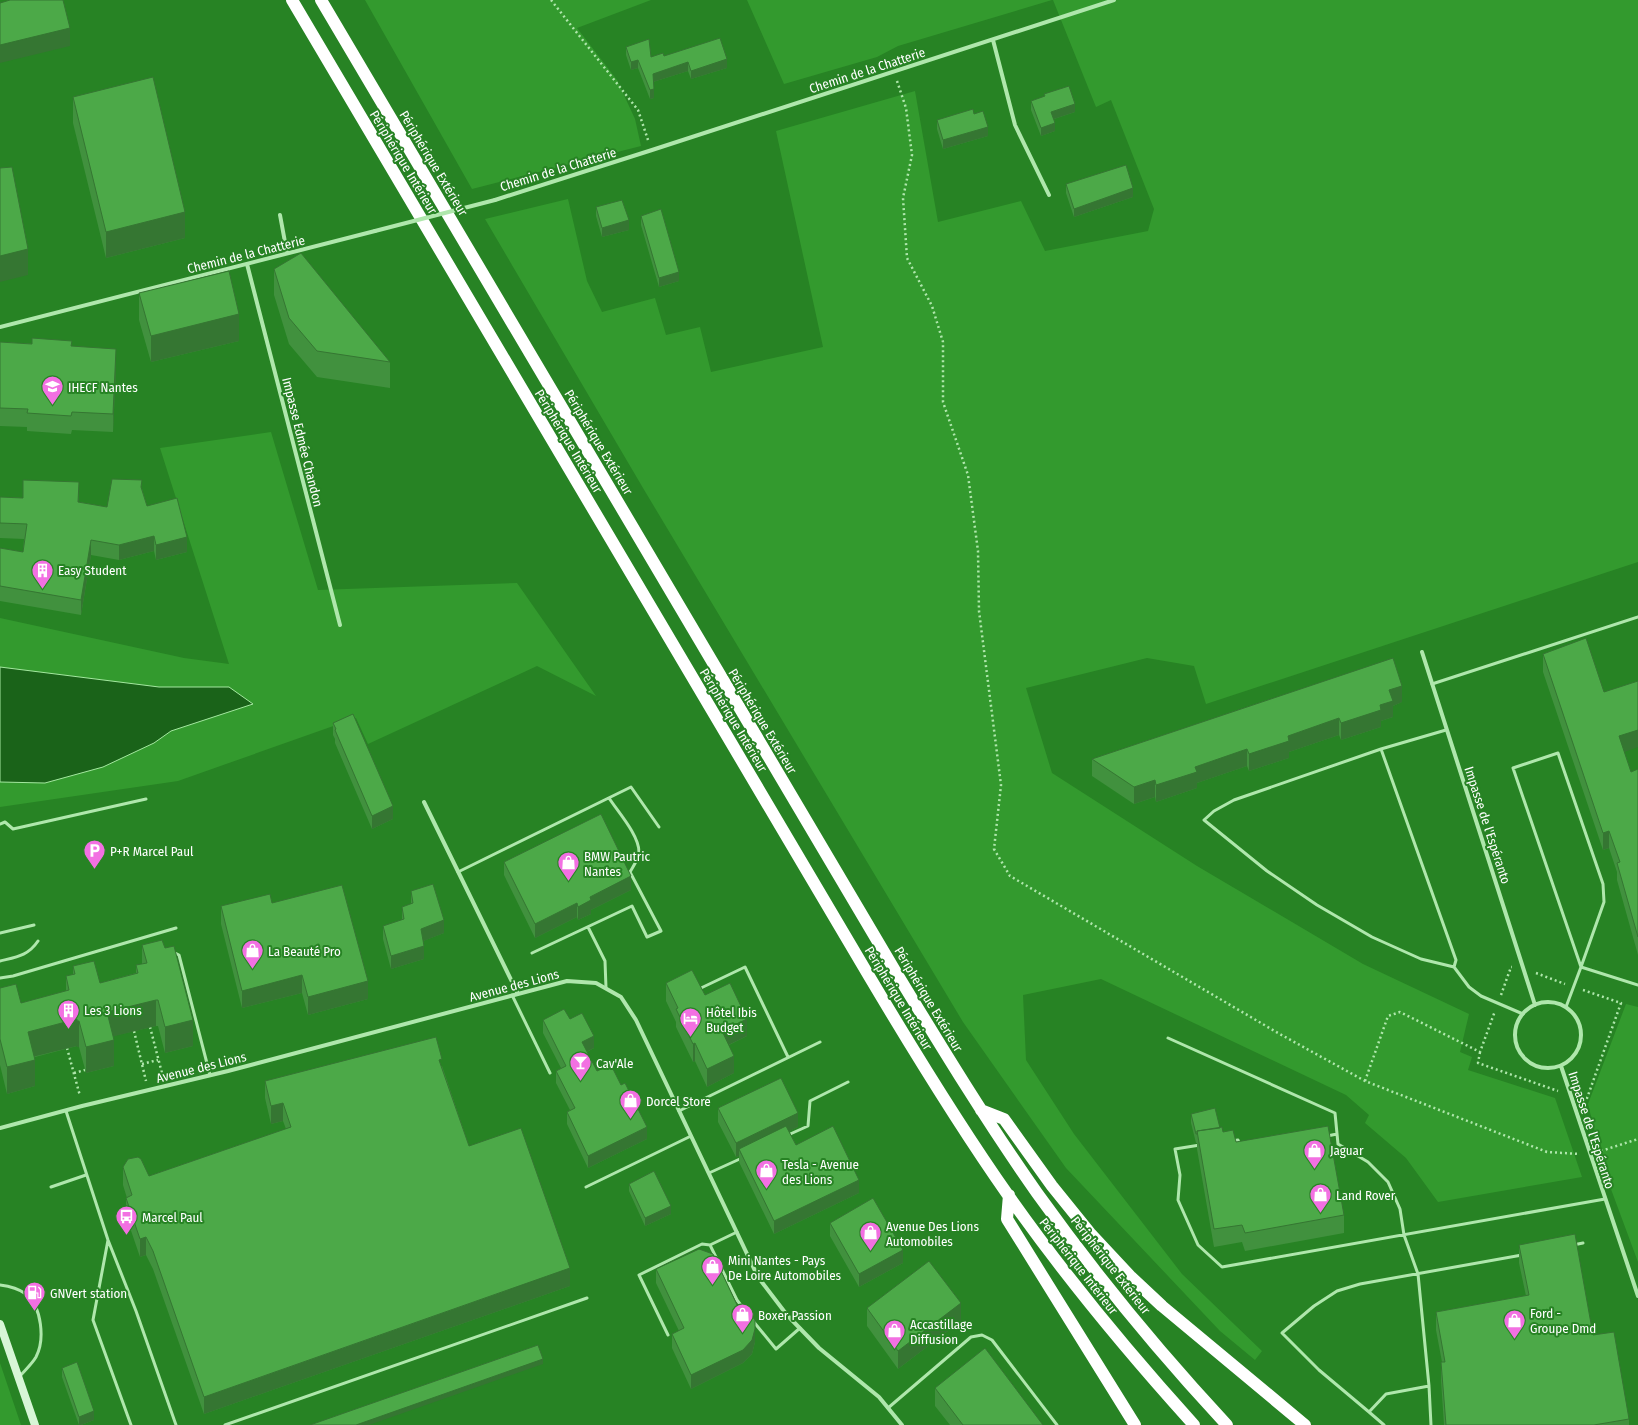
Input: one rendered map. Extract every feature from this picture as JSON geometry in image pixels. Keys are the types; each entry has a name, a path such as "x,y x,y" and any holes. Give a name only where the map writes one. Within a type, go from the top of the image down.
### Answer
{"highway":[{"name":"Périphérique Intérieur","path":"292,0 899,1026 952,1111 1052,1255 1130,1353 1194,1425"},
{"name":"Périphérique Extérieur","path":"321,0 897,974 981,1110 1034,1189 1077,1247 1144,1330 1227,1425"},
{"path":"981,1110 1004,1119 1052,1186 1090,1233 1131,1277 1162,1306 1305,1425"},
{"path":"1009,1195 1007,1219 1135,1425"}],"street":[{"name":"Chemin de la Chatterie","path":"0,327 495,200 993,40 1102,2 1114,0"},
{"path":"993,40 1015,125 1049,195"},
{"path":"280,215 287,253"},
{"name":"Impasse Edmée Chandon","path":"247,264 340,625"},
{"name":"Impasse de l'Espéranto","path":"1422,652 1535,1005"},
{"path":"424,802 518,994"},
{"name":"Avenue des Lions","path":"0,1128 82,1106 210,1075 567,981 596,983 621,997 636,1020 758,1277 787,1315 819,1348 879,1397 902,1425"},
{"path":"1551,1002 1566,1007 1576,1018 1582,1033 1581,1043 1577,1053 1570,1061 1561,1066 1550,1068 1538,1067 1528,1062 1520,1053 1516,1042 1515,1031 1523,1014 1535,1005 1551,1002"},
{"name":"Impasse de l'Espéranto","path":"1561,1066 1638,1296"},
{"path":"0,1324 35,1425"}],"lane":[{"path":"1432,684 1638,617"},
{"path":"1446,730 1381,750 1234,800 1214,811 1204,820 1267,871 1316,905 1372,937 1421,959 1454,967 1469,987 1481,996 1523,1014"},
{"path":"1381,750 1456,960 1454,967"},
{"path":"1566,1007 1574,987 1604,902 1602,884 1558,753 1513,768 1581,967"},
{"path":"458,872 631,787 659,827"},
{"path":"532,953 632,906 647,937 661,931 630,872 637,862 639,852 638,843 609,798"},
{"path":"0,824 5,822 13,829 146,799"},
{"path":"0,933 34,925"},
{"path":"588,927 605,961 606,988"},
{"path":"0,978 13,976 176,928"},
{"path":"0,961 29,952 38,941"},
{"path":"166,950 179,955 210,1075"},
{"path":"701,988 746,967 788,1058"},
{"path":"1581,967 1638,985"},
{"path":"512,995 550,1073"},
{"path":"1168,1038 1335,1113 1338,1144 1368,1162 1388,1182 1400,1209 1404,1235 1418,1274 1429,1386 1431,1425"},
{"path":"679,1111 820,1042"},
{"path":"786,1136 808,1126 810,1101 848,1082"},
{"path":"66,1111 108,1240 136,1311 176,1425"},
{"path":"1326,1136 1337,1134"},
{"path":"586,1187 691,1136"},
{"path":"1224,1142 1238,1140 1240,1147"},
{"path":"1203,1145 1175,1149 1180,1175 1178,1200 1198,1245 1222,1267 1605,1200"},
{"path":"709,1173 744,1156"},
{"path":"51,1187 86,1176"},
{"path":"668,1335 639,1275 702,1244 710,1245 737,1232"},
{"path":"108,1240 93,1320 130,1425"},
{"path":"1567,1246 1583,1243"},
{"path":"710,1245 737,1300 747,1312"},
{"path":"1384,1425 1319,1370 1282,1333 1314,1306 1337,1292 1360,1284 1528,1253"},
{"path":"0,1285 25,1293 30,1298 39,1318 42,1331 42,1342 35,1357 19,1378"},
{"path":"225,1425 588,1298"},
{"path":"752,1318 776,1349 800,1328"},
{"path":"888,1408 971,1337 982,1335 992,1340 1057,1425"},
{"path":"1369,1412 1386,1394 1429,1386"}],"path":[{"path":"551,0 638,110 652,150"},
{"path":"894,71 906,108 912,155 902,198 907,258 932,306 942,342 943,402 968,475 978,551 979,611 1001,785 994,849 1010,876 1278,1033 1365,1081 1547,1152 1590,1155 1638,1139"},
{"path":"1511,967 1524,969 1622,1003 1586,1101 1478,1063 1480,1052 1511,967"},
{"path":"1365,1081 1388,1016 1400,1012 1480,1052"},
{"path":"150,1027 165,1086"},
{"path":"134,1031 149,1090"},
{"path":"67,1048 82,1106"},
{"path":"142,1064 158,1060"},
{"path":"74,1073 85,1070"}],"shaded area":[{"path":"365,0 651,0 577,28 617,80 635,119 641,146 472,189"},
{"path":"747,0 1052,0 898,46 877,57 784,84"},
{"path":"1053,0 1638,0 1638,562 1206,704 1194,666 1147,658 1026,688 1052,773 1197,866 1363,964 1469,1014 1460,1052 1472,1057 1468,1070 1555,1098 1582,1177 1438,1202 1406,1158 1365,1123 1369,1115 1346,1095 1101,979 1023,995 1026,1060 1074,1134 1182,1274 1262,1351 1255,1360 1220,1331 1066,1168 963,1022 643,488 485,219 568,199 587,281 602,312 655,298 666,335 700,327 711,372 823,347 776,131 915,91 938,222 1021,201 1045,251 1148,231 1154,209 1111,100 1096,107"},
{"path":"271,432 318,590 517,583 596,696 537,666 368,744 356,718 178,781 0,807 0,618 184,658 229,664 160,448"},
{"path":"0,667 159,687 229,687 253,704 171,731 154,743 103,767 45,783 0,782"},
{"path":"1626,1004 1638,1007 1638,1262 1605,1173 1588,1104"},
{"path":"0,1363 21,1425 0,1425"}],"building":[{"path":"10,0 63,0 70,28 0,45 0,3"},
{"path":"720,38 727,59 691,71 688,62 653,74 654,89 650,90 638,60 631,62 626,47 649,39 651,57 663,53 664,56"},
{"path":"153,77 185,212 106,232 73,97"},
{"path":"1069,86 1075,104 1051,112 1055,123 1041,128 1031,101 1045,96 1044,94"},
{"path":"973,109 974,114 983,111 988,127 943,140 937,120"},
{"path":"1126,165 1133,188 1074,209 1066,184"},
{"path":"12,167 28,249 0,256 0,168"},
{"path":"622,200 629,220 602,228 596,207"},
{"path":"661,209 679,272 659,278 641,216"},
{"path":"301,253 390,362 317,351 289,318 274,269"},
{"path":"229,271 239,314 151,336 139,293"},
{"path":"32,338 72,341 71,346 116,349 113,414 72,412 71,416 27,413 28,409 0,408 0,342 32,344"},
{"path":"112,479 142,480 141,487 147,506 177,498 187,537 156,545 154,536 119,545 91,540 81,600 0,586 0,548 23,552 27,524 0,523 0,497 23,498 23,480 79,482 78,502 107,507"},
{"path":"1586,638 1604,692 1638,681 1638,730 1619,736 1631,772 1638,769 1638,937 1617,863 1620,862 1609,831 1603,833 1543,654"},
{"path":"1393,658 1402,686 1389,690 1393,701 1380,705 1381,710 1341,723 1339,718 1288,736 1289,741 1249,754 1247,749 1195,767 1197,772 1156,785 1155,780 1134,787 1092,759"},
{"path":"353,714 393,806 372,816 333,723"},
{"name":"BMW Pautric Nantes","path":"601,814 631,876 590,897 591,900 578,907 577,903 535,924 504,862"},
{"path":"433,884 444,920 421,929 424,946 391,956 383,926 404,919 402,907 413,903 411,891"},
{"path":"342,885 368,981 308,997 302,975 242,991 221,906 270,894 272,903"},
{"path":"162,940 165,948 174,946 193,1020 165,1027 158,1000 107,1012 114,1040 86,1047 79,1021 77,1021 77,1019 28,1032 35,1060 7,1067 0,1039 0,988 16,984 21,1003 69,990 66,976 75,974 73,966 94,961 100,983 138,973 136,965 147,963 142,945"},
{"path":"692,970 705,995 730,983 747,1019 722,1031 734,1056 707,1069 695,1043 693,1044 676,1009 678,1008 666,983"},
{"path":"564,1009 570,1019 582,1013 594,1036 582,1042 597,1071 606,1067 613,1069 621,1085 625,1083 647,1127 588,1156 567,1112 575,1108 556,1071 566,1066 543,1020"},
{"path":"436,1037 442,1059 439,1060 469,1146 521,1128 570,1268 204,1397 153,1251 146,1237 140,1239 126,1198 132,1195 123,1167 128,1159 138,1157 141,1159 149,1176 291,1127 283,1103 271,1106 265,1081"},
{"path":"781,1078 798,1113 736,1143 718,1108"},
{"path":"1215,1108 1220,1128 1197,1131 1196,1134 1191,1114"},
{"path":"786,1126 796,1145 833,1126 859,1180 774,1221 739,1149"},
{"path":"1328,1126 1344,1215 1245,1233 1242,1225 1214,1229 1197,1131 1222,1127 1223,1132 1233,1130 1236,1142"},
{"path":"654,1171 671,1206 645,1218 629,1184"},
{"path":"873,1198 903,1250 859,1274 830,1223"},
{"name":"Ford - Groupe Dmd","path":"1575,1234 1593,1335 1614,1332 1629,1419 1594,1425 1446,1425 1441,1362 1445,1362 1436,1312 1529,1295 1519,1245"},
{"path":"699,1249 713,1254 738,1307 748,1311 755,1320 755,1329 752,1340 743,1350 691,1375 672,1334 684,1328 656,1269"},
{"path":"929,1261 961,1303 898,1351 867,1308"},
{"path":"538,1345 543,1359 356,1425 310,1425"},
{"path":"985,1348 1043,1425 963,1425 935,1388"},
{"path":"77,1362 94,1411 79,1417 62,1368"}],"place":[{"name":"IHECF Nantes","path":"53,406"},
{"name":"Easy Student","path":"43,590"},
{"name":"P+R Marcel Paul","path":"94,870"},
{"name":"BMW Pautric Nantes","path":"568,882"},
{"name":"La Beauté Pro","path":"253,970"},
{"name":"Les 3 Lions","path":"69,1030"},
{"name":"Hôtel Ibis Budget","path":"691,1038"},
{"name":"Cav'Ale","path":"581,1082"},
{"name":"Dorcel Store","path":"630,1120"},
{"name":"Jaguar","path":"1314,1170"},
{"name":"Tesla - Avenue des Lions","path":"767,1190"},
{"name":"Land Rover","path":"1321,1214"},
{"name":"Marcel Paul","path":"126,1236"},
{"name":"Avenue Des Lions Automobiles","path":"870,1252"},
{"name":"Mini Nantes - Pays De Loire Automobiles","path":"712,1286"},
{"name":"GNVert station","path":"35,1312"},
{"name":"Boxer Passion","path":"743,1334"},
{"name":"Ford - Groupe Dmd","path":"1514,1340"},
{"name":"Accastillage Diffusion","path":"894,1350"}]}
